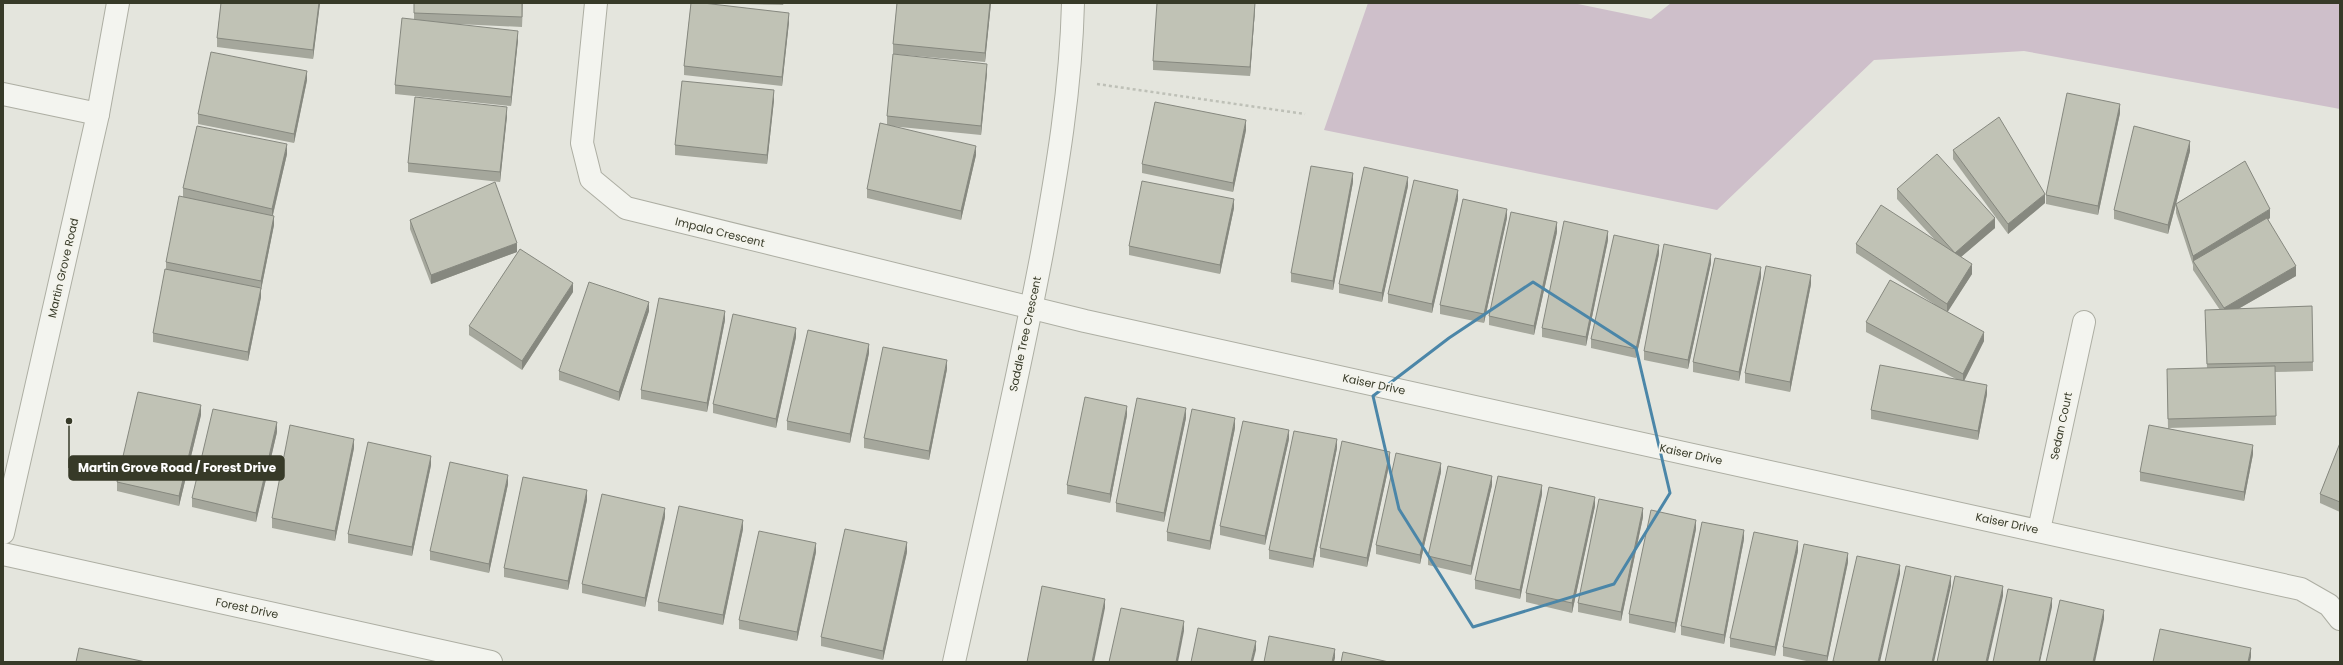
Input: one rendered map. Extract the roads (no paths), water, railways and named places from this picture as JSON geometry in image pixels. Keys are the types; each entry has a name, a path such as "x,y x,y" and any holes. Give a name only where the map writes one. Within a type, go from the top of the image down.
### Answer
{"street":[{"name":"Martin Grove Road","path":"3,533 98,114 118,3"},
{"name":"Impala Crescent","path":"596,3 582,143 591,179 626,208 1032,309"},
{"name":"Saddle Tree Crescent","path":"954,662 1032,309 1057,171 1068,80 1073,3"},
{"path":"3,94 98,114"},
{"name":"Kaiser Drive","path":"1032,309 2301,589 2329,605 2340,619"},
{"name":"Sedan Court","path":"2039,530 2084,322"},
{"name":"Forest Drive","path":"3,554 491,662"}],"place":[{"name":"Martin Grove Road / Forest Drive","path":"69,421"}]}
